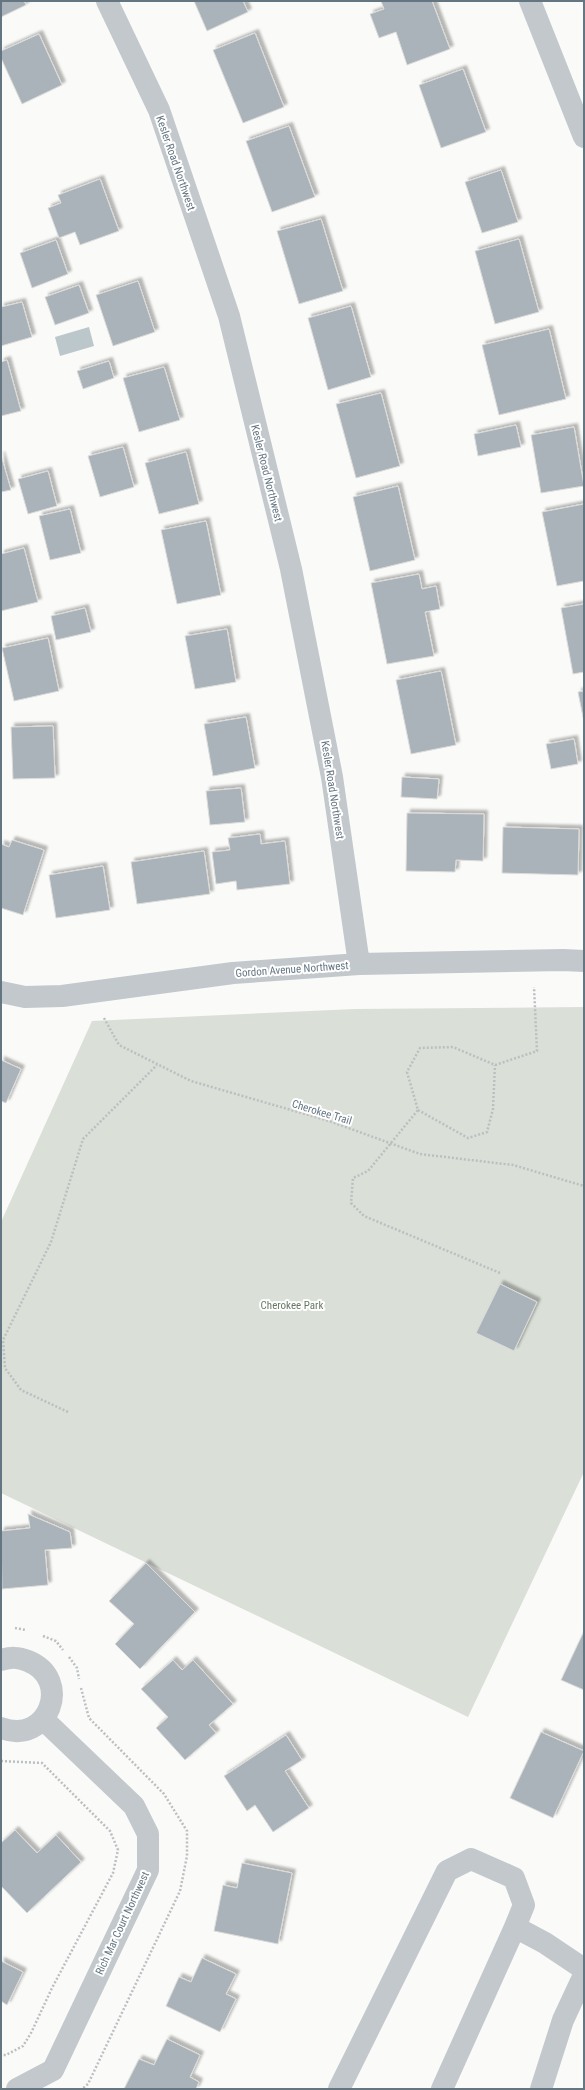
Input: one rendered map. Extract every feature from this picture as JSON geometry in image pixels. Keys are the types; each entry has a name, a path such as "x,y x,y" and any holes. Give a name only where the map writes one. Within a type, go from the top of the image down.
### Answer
{"street":[{"name":"Kesler Road Northwest","path":"107,1 159,110 229,316 292,577 332,777 359,964"},
{"path":"530,1 584,137"},
{"name":"Gordon Avenue Northwest","path":"1,992 25,997 62,996 233,973 359,964 534,960 584,961"},
{"path":"1,1660 17,1657 33,1663 43,1671 51,1685 52,1700 44,1720 24,1731 10,1731 1,1728"},
{"name":"Rich Mar Court Northwest","path":"17,2089 52,2070 148,1870 148,1834 134,1806 44,1720"},
{"path":"340,2089 447,1871 470,1859 514,1878 524,1905 442,2089"},
{"path":"515,1927 545,1943 584,1969"},
{"path":"541,2089 563,2020 584,1975"}],"path":[{"path":"495,1065 493,1109 487,1132 468,1138 418,1110 407,1072 420,1048 453,1047 495,1065 537,1051 534,960"},
{"name":"Cherokee Trail","path":"95,992 101,1013 119,1045 191,1081 329,1121 420,1154 513,1165 584,1186"},
{"path":"68,1412 20,1390 5,1368 3,1340 52,1242 82,1139 157,1064"},
{"path":"418,1110 368,1170 353,1178 350,1203 364,1216 500,1272"},
{"path":"1,1761 42,1763 110,1831 118,1850 113,1873 52,1988 31,2033 23,2046 6,2055 1,2055"}],"green space":[{"name":"Cherokee Park","path":"584,1007 584,1472 468,1717 1,1493 1,1222 92,1021 355,1009"}],"shaded area":[{"path":"89,327 94,346 60,356 55,337"}],"building":[{"path":"1,1 24,1 26,5 1,17"},
{"path":"194,1 243,1 248,12 207,31"},
{"path":"381,1 432,1 450,49 407,65 396,32 379,38 370,14 384,9"},
{"path":"255,33 284,107 243,123 213,50"},
{"path":"39,34 62,85 22,104 1,58 1,51"},
{"path":"463,69 486,132 441,148 419,85"},
{"path":"289,126 315,197 272,212 246,141"},
{"path":"501,170 518,222 482,233 465,182"},
{"path":"100,179 119,231 80,245 75,232 59,238 48,208 61,203 58,195"},
{"path":"321,219 343,291 299,304 277,231"},
{"path":"519,239 539,312 495,324 475,251"},
{"path":"56,240 68,274 32,288 20,253"},
{"path":"138,281 155,332 113,346 96,295"},
{"path":"79,285 89,313 55,325 45,297"},
{"path":"22,302 32,337 1,346 1,307"},
{"path":"351,306 371,377 328,390 308,318"},
{"path":"549,329 566,399 499,415 482,345"},
{"path":"7,360 21,411 1,416 1,362"},
{"path":"109,361 114,378 83,389 77,371"},
{"path":"164,367 180,420 139,432 123,378"},
{"path":"381,393 400,466 356,478 336,404"},
{"path":"516,425 521,447 478,456 474,434"},
{"path":"574,427 584,486 541,493 531,435"},
{"path":"123,447 134,487 100,497 88,456"},
{"path":"186,452 199,504 159,514 145,463"},
{"path":"1,455 11,490 1,492"},
{"path":"48,471 57,506 28,514 18,479"},
{"path":"398,486 415,560 370,571 353,497"},
{"path":"584,504 584,581 557,586 542,512"},
{"path":"70,509 81,553 50,560 39,516"},
{"path":"206,521 221,595 177,604 161,530"},
{"path":"24,548 38,602 1,611 1,554"},
{"path":"419,574 422,589 436,586 440,609 425,612 434,656 387,664 371,583"},
{"path":"584,604 584,672 573,674 561,608"},
{"path":"85,608 91,632 56,640 51,616"},
{"path":"227,629 236,682 195,689 185,636"},
{"path":"48,638 59,691 14,701 2,648"},
{"path":"441,671 456,745 411,754 396,680"},
{"path":"584,691 584,722 578,692"},
{"path":"246,717 255,768 213,776 204,724"},
{"path":"53,726 55,778 13,779 11,727"},
{"path":"574,739 578,764 551,769 546,744"},
{"path":"402,777 439,779 437,799 401,797"},
{"path":"241,788 245,822 210,825 206,791"},
{"path":"407,813 484,814 483,861 456,860 455,872 406,871"},
{"path":"503,827 579,829 578,875 502,873"},
{"path":"260,834 261,844 285,841 290,884 237,890 236,881 216,884 212,852 230,850 228,838"},
{"path":"12,840 44,850 23,915 1,908 1,844 9,847"},
{"path":"204,851 210,894 137,904 131,862"},
{"path":"103,866 110,910 56,918 49,875"},
{"path":"1,1060 21,1069 6,1103 1,1101"},
{"path":"500,1284 537,1302 514,1351 476,1333"},
{"path":"28,1514 70,1532 72,1548 45,1550 48,1585 2,1589 1,1531 30,1528"},
{"path":"146,1563 195,1612 140,1669 115,1644 134,1624 109,1601"},
{"path":"584,1631 584,1690 561,1680"},
{"path":"173,1660 182,1670 193,1660 233,1704 209,1725 216,1733 185,1760 156,1728 168,1717 141,1689"},
{"path":"541,1732 584,1751 553,1818 510,1798"},
{"path":"286,1735 302,1760 285,1771 309,1808 273,1832 255,1805 247,1811 224,1776"},
{"path":"15,1830 37,1853 56,1835 81,1862 27,1913 1,1886 1,1843"},
{"path":"242,1863 292,1873 278,1944 214,1931 223,1885 237,1888"},
{"path":"202,1958 236,1974 226,1994 236,1999 220,2032 166,2006 179,1977 191,1982"},
{"path":"1,1961 23,1972 7,2005 1,2001"},
{"path":"167,2039 200,2055 190,2077 199,2082 196,2089 124,2089 139,2059 154,2065"}]}
